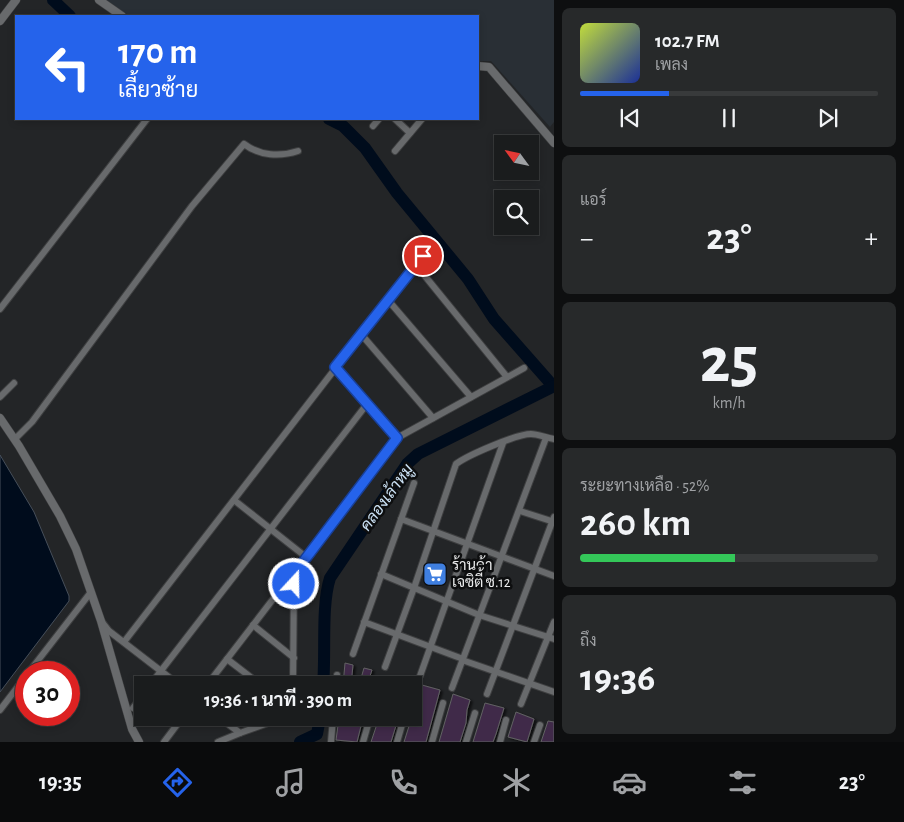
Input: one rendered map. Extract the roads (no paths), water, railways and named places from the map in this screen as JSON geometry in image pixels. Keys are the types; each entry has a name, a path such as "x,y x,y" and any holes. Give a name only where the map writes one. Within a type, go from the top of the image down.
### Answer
{"street":[{"path":"0,21 16,0"},
{"path":"99,0 121,15"},
{"path":"479,66 489,67 554,143"},
{"path":"0,309 146,120"},
{"path":"373,126 379,120"},
{"path":"398,120 410,134"},
{"path":"395,151 421,120"},
{"path":"15,439 32,422 192,206 244,144 258,152 284,156 298,151"},
{"path":"124,642 430,246"},
{"path":"416,265 507,377"},
{"path":"388,300 471,397"},
{"path":"361,334 433,418"},
{"path":"335,367 397,438"},
{"path":"214,676 397,438 524,368"},
{"path":"0,397 14,384"},
{"path":"156,676 367,404"},
{"path":"0,418 15,439 60,516 76,549 102,621 139,742"},
{"path":"385,667 456,464 466,457 528,434 554,439"},
{"path":"452,688 546,438"},
{"path":"420,676 503,443"},
{"path":"353,654 414,483"},
{"path":"234,500 306,557"},
{"path":"487,694 553,520 520,511"},
{"path":"401,519 554,576"},
{"path":"293,676 294,574"},
{"path":"382,574 447,603 551,638"},
{"path":"38,661 91,592"},
{"path":"102,621 109,631 166,676"},
{"path":"364,622 554,692"},
{"path":"521,704 551,638 554,622"},
{"path":"254,625 294,658"},
{"path":"227,659 250,676"},
{"path":"0,710 15,690"},
{"path":"432,742 443,702"},
{"path":"466,742 474,713"},
{"path":"500,742 506,720"},
{"path":"534,742 540,725"},
{"path":"164,742 176,726"},
{"path":"231,726 240,733"},
{"path":"218,742 260,726"},
{"path":"331,742 332,726"},
{"path":"363,742 368,726"},
{"path":"397,742 402,726"}],"water":[{"path":"0,455 34,512 69,596 69,601 24,661 15,661 15,672 0,692"}],"waterway":[{"path":"53,0 69,15"},
{"path":"331,120 343,126 365,148 397,193 468,279 494,319 553,386"},
{"name":"คลองเล้าหมู","path":"324,676 325,616 327,589 330,578 407,464 418,454 554,386"},
{"name":"คลองเล้าหมู","path":"300,742 317,734 318,726"}],"place":[{"name":"ร้านค้า เจซิตี้ ซ.12","path":"435,574"}]}
